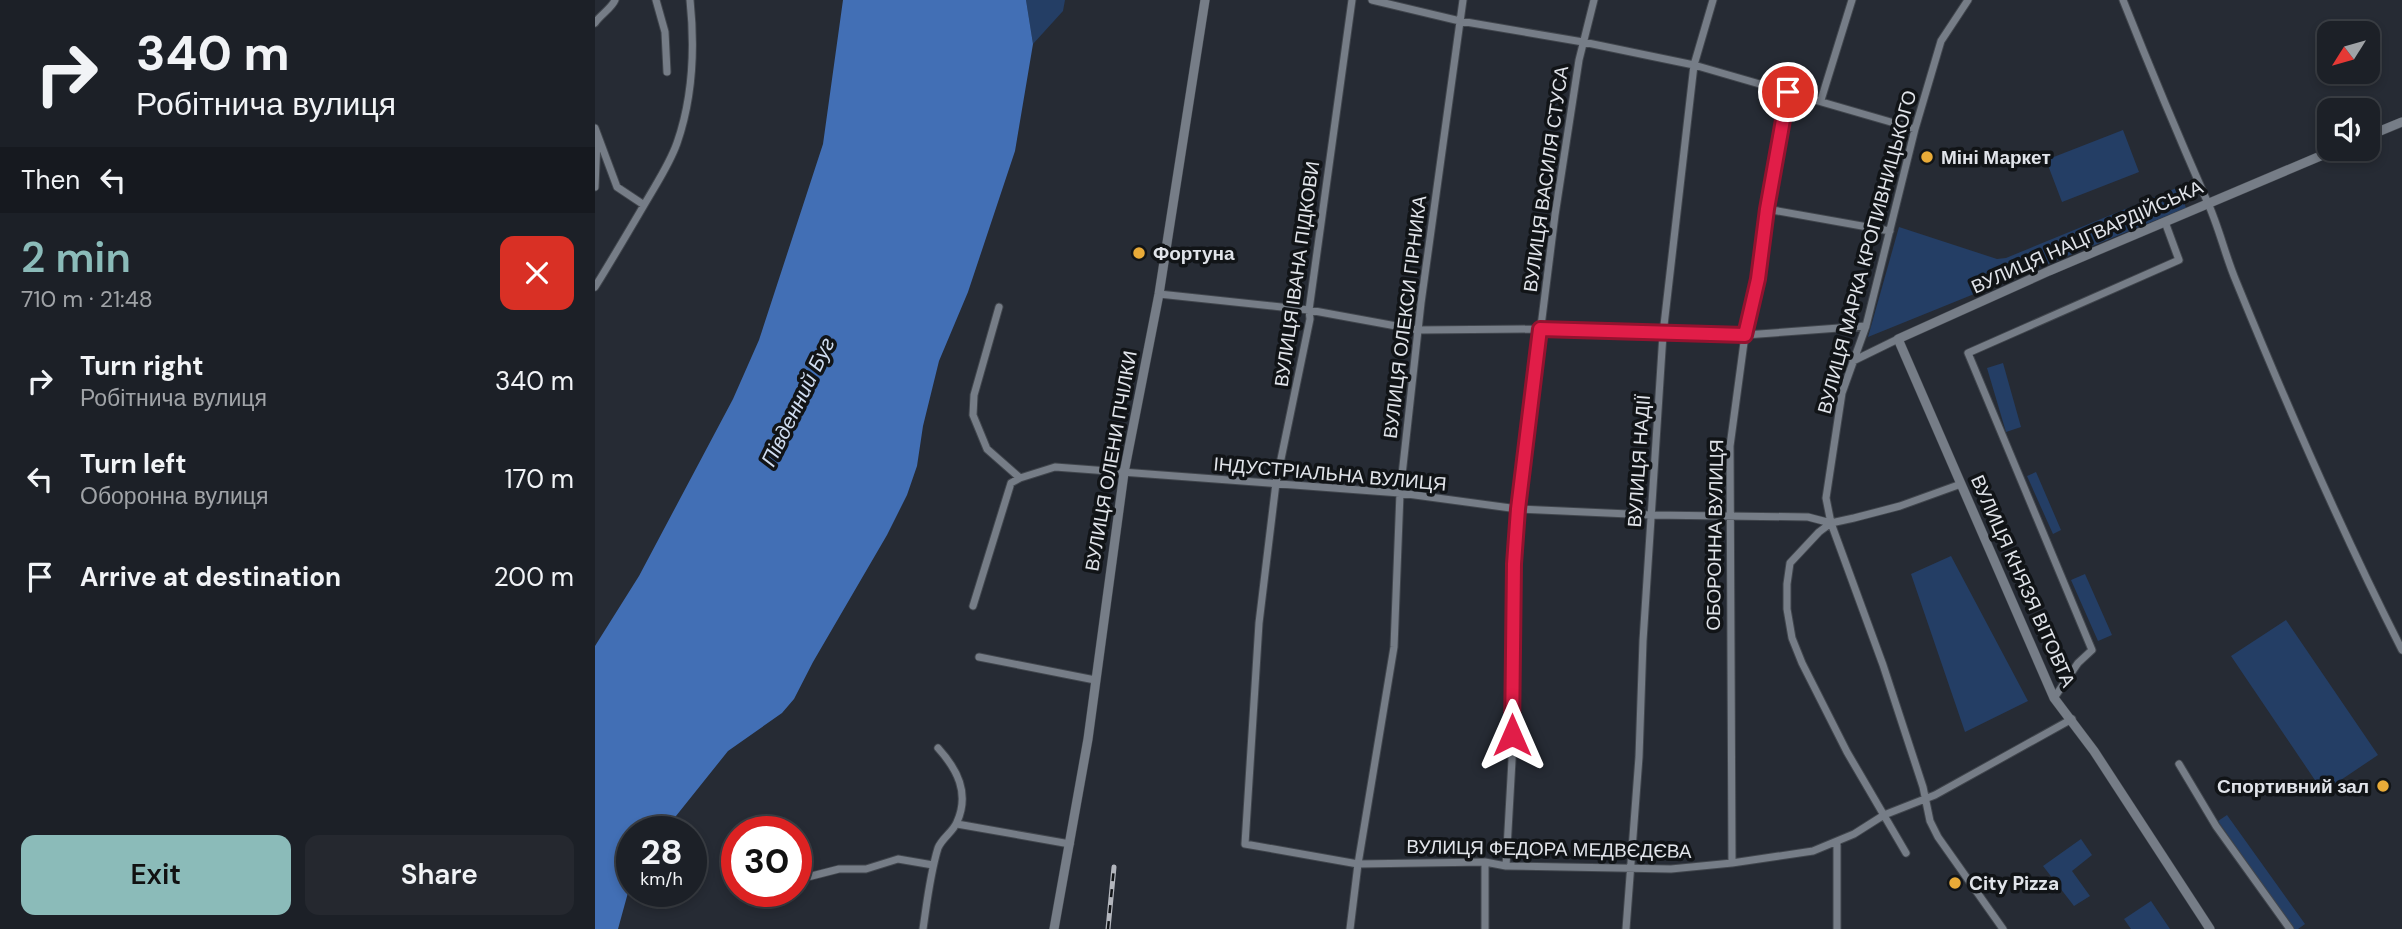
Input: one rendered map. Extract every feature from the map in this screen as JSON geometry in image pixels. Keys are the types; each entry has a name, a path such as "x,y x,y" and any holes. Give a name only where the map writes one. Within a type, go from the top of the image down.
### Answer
{"street":[{"path":"656,0 665,32 667,72"},
{"path":"595,287 666,167 677,142 691,87 693,27 690,0"},
{"name":"ВУЛИЦЯ ОЛЕНИ ПЧІЛКИ","path":"1054,929 1088,739 1124,473 1159,293 1205,0"},
{"name":"ВУЛИЦЯ ІВАНА ПІДКОВИ","path":"1245,844 1259,623 1276,483 1310,319 1309,310 1352,0"},
{"path":"1372,0 1460,21 1694,65 1915,129"},
{"name":"ВУЛИЦЯ ОЛЕКСИ ГІРНИКА","path":"1350,929 1358,864 1394,647 1400,493 1417,330 1463,0"},
{"name":"ВУЛИЦЯ ВАСИЛЯ СТУСА","path":"1506,866 1512,760 1514,564 1518,509 1561,176 1583,43 1594,0"},
{"name":"ВУЛИЦЯ НАДІЇ","path":"1626,929 1664,334 1694,65 1713,0"},
{"path":"1821,100 1852,0"},
{"name":"ВУЛИЦЯ МАРКА КРОПИВНИЦЬКОГО","path":"1968,0 1941,41 1915,129 1866,326 1842,393 1826,498 1831,523 1883,665 1926,800 1930,821 2003,929"},
{"path":"2123,0 2285,397 2402,650"},
{"path":"595,23 601,13 616,1"},
{"name":"ОБОРОННА ВУЛИЦЯ","path":"1732,863 1730,446 1745,335 1758,279 1767,209 1788,92"},
{"path":"2380,131 2402,122"},
{"path":"596,129 617,187 644,205"},
{"path":"595,187 596,129"},
{"name":"ВУЛИЦЯ НАЦГВАРДІЙСЬКА","path":"1853,361 2049,271 2317,157"},
{"path":"1767,209 1890,231"},
{"path":"2054,698 2078,663 2092,649 1968,353 2179,260 2165,222"},
{"path":"1159,293 1309,310 1417,330 1540,329 1745,335 1866,326"},
{"path":"973,606 1011,483 1020,478 987,449 973,415 974,395 999,307"},
{"name":"ВУЛИЦЯ КНЯЗЯ ВІТОВТА","path":"1898,339 2054,698 2072,719 2210,929"},
{"name":"ІНДУСТРІАЛЬНА ВУЛИЦЯ","path":"1020,478 1055,467 1400,493 1518,509 1651,515 1808,517 1831,523"},
{"path":"1906,853 1835,728 1792,638 1787,609 1790,563 1818,532 1831,523 1900,506 1961,484"},
{"path":"979,657 1095,680"},
{"name":"ВУЛИЦЯ ФЕДОРА МЕДВЄДЄВА","path":"1245,844 1358,864 1485,862 1506,866 1671,869 1813,851 1837,843 1884,815 1926,800 2072,719"},
{"path":"923,929 933,865 940,844 957,824 962,807 961,782 953,766 938,748"},
{"path":"2179,764 2216,825 2290,929"},
{"path":"957,824 1070,844"},
{"path":"1836,929 1837,843"},
{"path":"812,876 839,869 866,869 898,859 933,865"},
{"path":"1485,862 1485,929"}],"shaded area":[{"path":"1026,0 1065,0 1063,11 1033,44"},
{"path":"2123,130 2139,172 2062,202 2046,160"},
{"path":"2179,187 2186,208 1868,337 1899,227 1997,259 2006,258"},
{"path":"2003,363 2021,427 2006,432 1987,368"},
{"path":"2036,472 2061,530 2053,534 2027,476"},
{"path":"1951,556 2028,701 1965,732 1911,574"},
{"path":"2085,574 2112,635 2098,641 2071,580"},
{"path":"2286,620 2378,755 2323,792 2231,656"},
{"path":"2227,815 2305,924 2298,929 2294,929 2218,821"},
{"path":"2081,839 2092,855 2072,871 2090,896 2074,906 2043,866"},
{"path":"2151,901 2170,929 2131,929 2124,919"}],"water":[{"name":"Південний Буг","path":"843,0 1026,0 1033,44 1015,151 968,292 939,361 923,426 917,466 907,495 794,699 782,713 728,751 676,816 616,816 616,907 624,907 618,929 595,929 595,646 639,576 733,399 759,340 823,144"}],"railway":[{"path":"1108,929 1114,867"}],"place":[{"name":"Міні Маркет","path":"1927,157"},
{"name":"Фортуна","path":"1139,253"},
{"name":"Спортивний зал","path":"2383,786"},
{"name":"City Pizza","path":"1955,883"}],"route":[{"path":"1512,735 1514,564 1540,329 1745,335 1758,279 1767,209 1788,92"}]}
